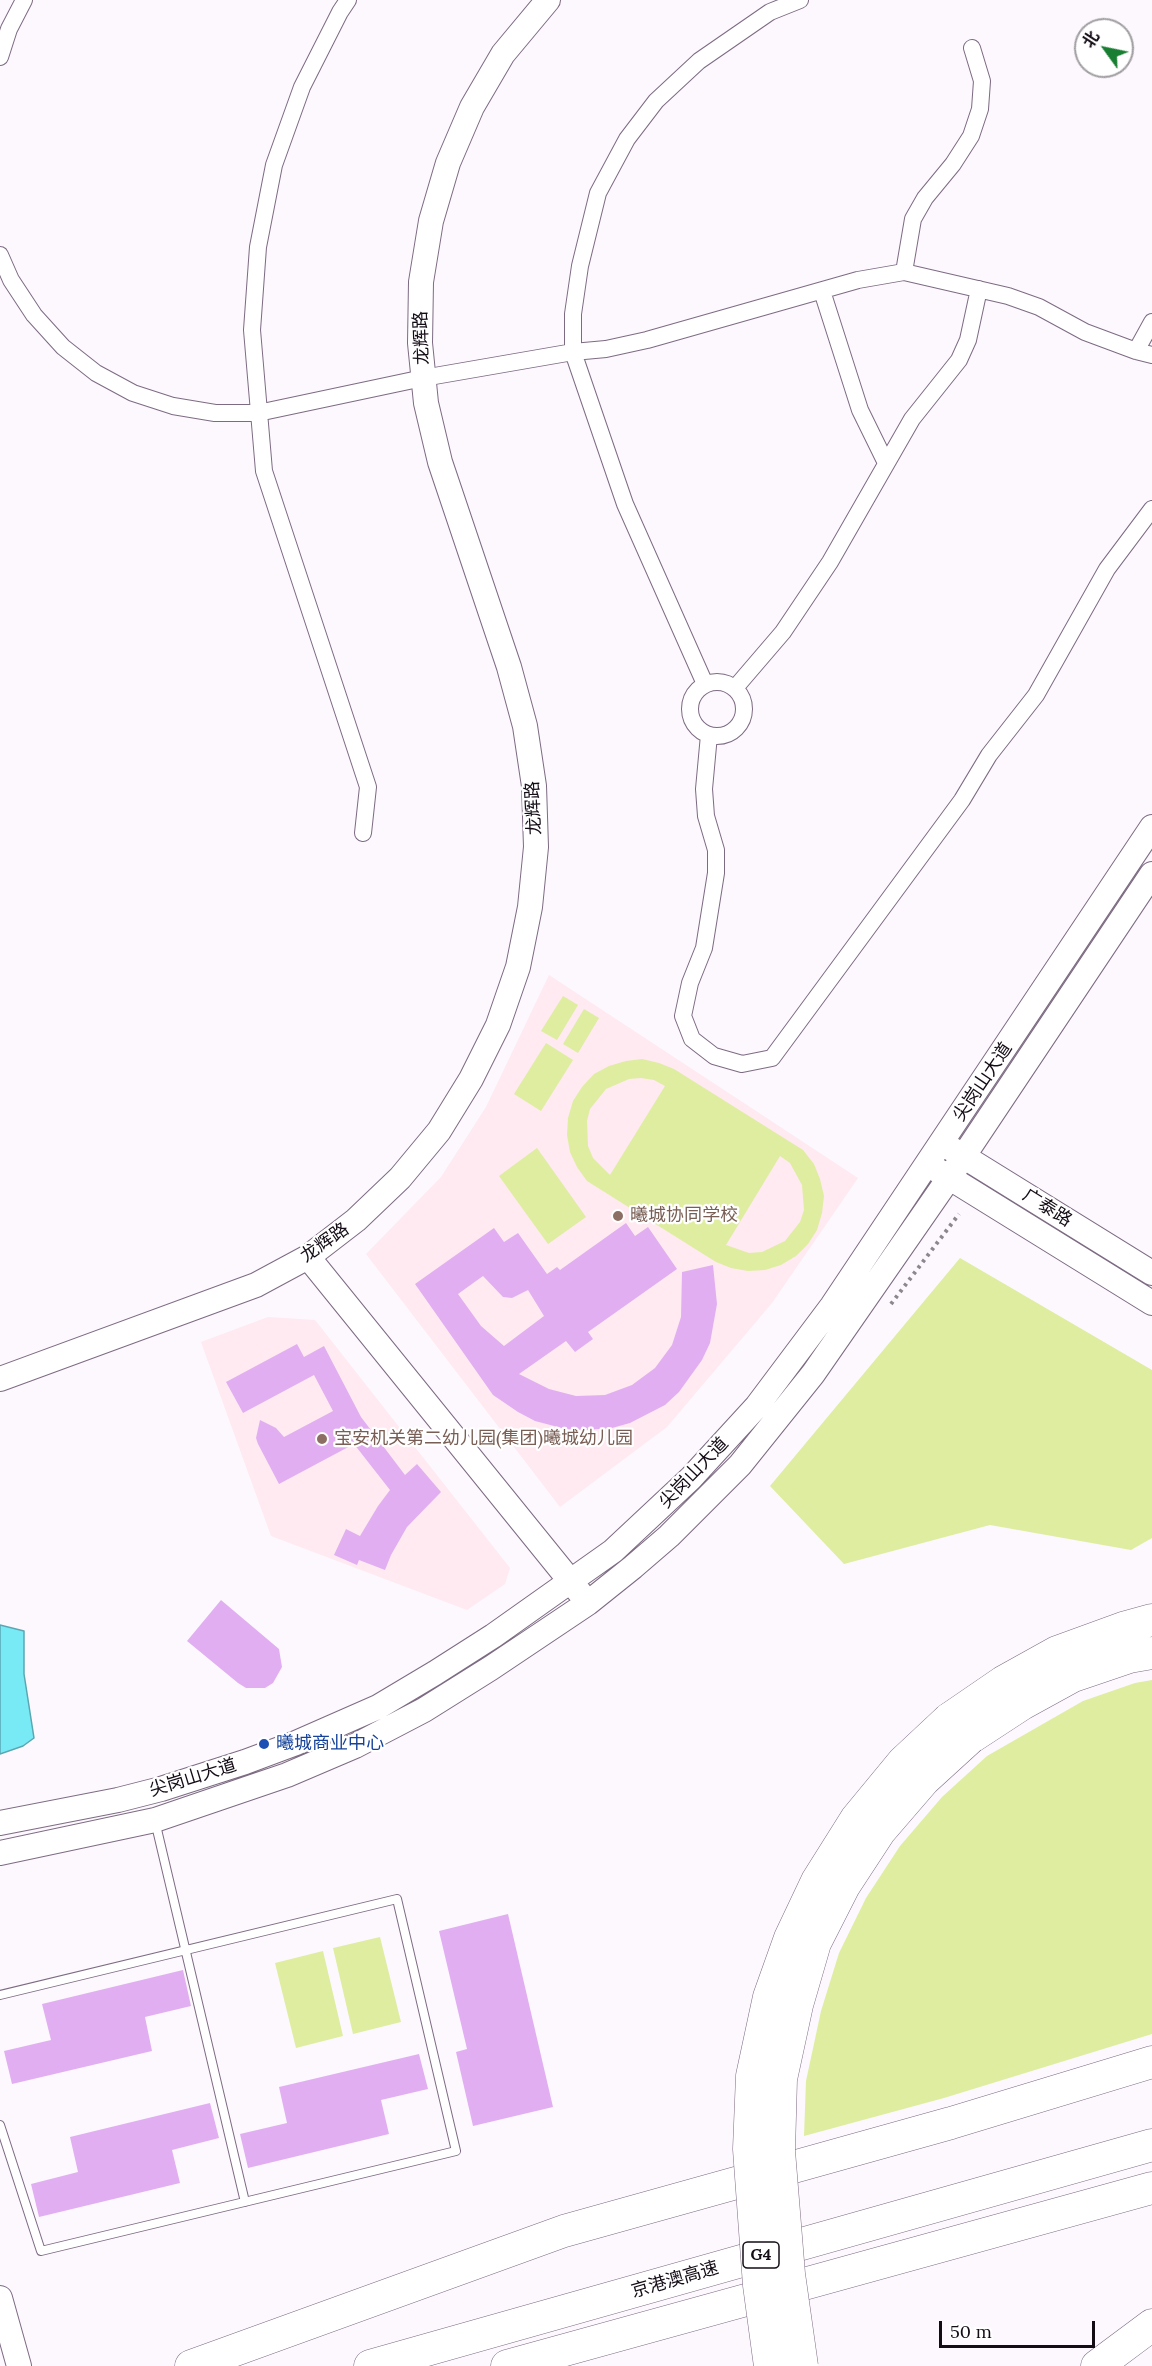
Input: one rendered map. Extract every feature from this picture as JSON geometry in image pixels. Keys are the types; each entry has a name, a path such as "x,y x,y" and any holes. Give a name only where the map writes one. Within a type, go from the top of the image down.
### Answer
{"highway":[{"path":"802,2366 789,2274 779,2151 781,2079 797,2005 815,1943 844,1886 880,1831 924,1780 959,1728 1003,1682 1057,1652 1152,1620"},
{"path":"770,2366 759,2285 749,2149 752,2076 769,1997 790,1938 817,1881 856,1819 903,1762 959,1728 1022,1704 1073,1676 1129,1657 1152,1653"},
{"path":"191,2366 564,2231 951,2123 1152,2062"},
{"name":"京港澳高速","path":"370,2366 1152,2145"},
{"name":"京港澳高速","path":"507,2366 1152,2188"},
{"path":"1097,2366 1152,2325"}],"main road":[{"name":"龙辉路","path":"0,1379 256,1285 308,1257 356,1220 400,1178 439,1131 471,1079 498,1024 518,967 530,907 536,847 534,786 525,726 509,667 440,462 426,403 420,343 421,282 431,221 448,163 472,107 503,54 548,0"},
{"name":"尖岗山大道","path":"0,1823 118,1800 161,1789 296,1743 378,1707 483,1642 613,1551 654,1515 757,1406 832,1306 1152,827"},
{"name":"尖岗山大道","path":"0,1853 155,1820 287,1775 355,1746 434,1704 588,1603 669,1536 740,1465 839,1339 950,1178 1152,874"},
{"name":"广泰路","path":"942,1143 1152,1273"},
{"name":"广泰路","path":"928,1165 1152,1303"},
{"path":"308,1257 588,1603"},
{"path":"0,2298 19,2366"}],"street":[{"path":"0,57 9,29 24,0"},
{"path":"348,0 302,87 274,165 258,247 252,330 264,471 368,787 363,833"},
{"path":"705,684 626,504 573,352 573,314 579,266 598,193 627,139 656,100 699,61 770,12 800,0"},
{"path":"904,272 914,219 925,198 953,164 971,136 980,109 982,81 972,48"},
{"path":"0,255 11,280 34,315 63,347 96,373 133,393 173,406 215,413 258,413 423,378 573,352 606,349 647,340 858,280 904,272 979,289 1039,308 1085,332 1144,353 1152,322"},
{"path":"735,688 783,632 830,562 912,419 959,360 968,340 979,289"},
{"path":"822,291 860,410 886,463"},
{"path":"709,735 704,789 706,816 716,850 716,873 704,948 690,983 683,1016 692,1039 714,1056 742,1064 772,1058 962,800 989,755 1036,695 1107,569 1152,509"},
{"path":"715,682 726,683 735,688 744,703 744,715 740,723 730,733 722,736 709,735 698,728 690,715 692,699 697,691 705,684 715,682"}],"lane":[{"path":"155,1820 245,2202"},
{"path":"0,1995 397,1899 456,2151 41,2251 0,2125"}],"shaded area":[{"name":"曦城协同学校","path":"549,975 858,1178 772,1303 667,1427 560,1507 366,1254 441,1177 486,1107"},
{"name":"宝安机关第二幼儿园(集团)曦城幼儿园","path":"268,1317 315,1320 510,1568 505,1584 467,1610 271,1536 201,1342"}],"green space":[{"path":"563,996 578,1005 557,1040 541,1031"},
{"path":"584,1009 599,1018 578,1053 563,1044"},
{"path":"546,1043 573,1060 541,1111 514,1094"},
{"path":"642,1059 674,1069 803,1150 814,1164 824,1196 817,1230 796,1256 781,1265 765,1270 748,1271 731,1268 716,1262 587,1181 570,1152 567,1135 568,1118 573,1101 594,1074 626,1061","holes":["629,1079 654,1080 665,1086 610,1175 593,1158 588,1146 587,1121 590,1109 606,1089","780,1156 790,1163 802,1185 804,1210 800,1222 785,1241 762,1252 749,1253 726,1245"]},
{"path":"537,1148 586,1217 548,1244 499,1176"},
{"path":"960,1258 1152,1370 1152,1538 1131,1550 990,1525 844,1564 770,1486"},
{"path":"1152,1680 1152,2034 944,2098 804,2136 806,2081 821,2011 839,1953 866,1898 900,1846 942,1797 987,1756 1083,1701 1135,1683"},
{"path":"380,1937 401,2022 353,2034 333,1948"},
{"path":"323,1951 343,2036 296,2048 275,1963"}],"water":[{"path":"0,1625 24,1631 24,1674 34,1738 23,1746 0,1754"}],"building":[{"path":"626,1223 635,1236 648,1227 677,1269 588,1332 593,1339 575,1352 566,1341 519,1374 549,1389 576,1396 605,1395 632,1385 655,1368 672,1345 681,1317 682,1272 713,1265 717,1304 710,1343 702,1360 679,1392 665,1405 630,1423 612,1428 573,1431 535,1421 493,1395 415,1284 494,1228 504,1242 518,1233 547,1274 557,1267 560,1270","holes":["483,1276 503,1297 512,1298 528,1290 544,1316 504,1346 481,1326 458,1294"]},
{"path":"297,1344 304,1357 324,1346 361,1417 405,1475 417,1464 441,1492 407,1527 385,1570 359,1560 357,1565 334,1555 346,1529 360,1536 390,1490 354,1444 279,1484 258,1444 256,1438 260,1420 276,1428 284,1437 333,1411 314,1375 243,1413 226,1382"},
{"path":"221,1600 279,1649 282,1667 273,1683 265,1688 246,1688 187,1641"},
{"path":"508,1914 553,2107 473,2126 456,2052 467,2049 439,1931"},
{"path":"183,1970 191,2006 145,2017 152,2051 12,2084 4,2051 51,2040 42,2004"},
{"path":"419,2054 428,2089 381,2100 389,2134 248,2168 240,2134 287,2123 279,2087"},
{"path":"210,2103 219,2138 172,2150 180,2183 39,2217 31,2184 78,2172 70,2137"}],"place":[{"name":"曦城协同学校","path":"618,1216"},
{"name":"宝安机关第二幼儿园(集团)曦城幼儿园","path":"322,1439"},
{"name":"曦城商业中心","path":"264,1744"}]}
